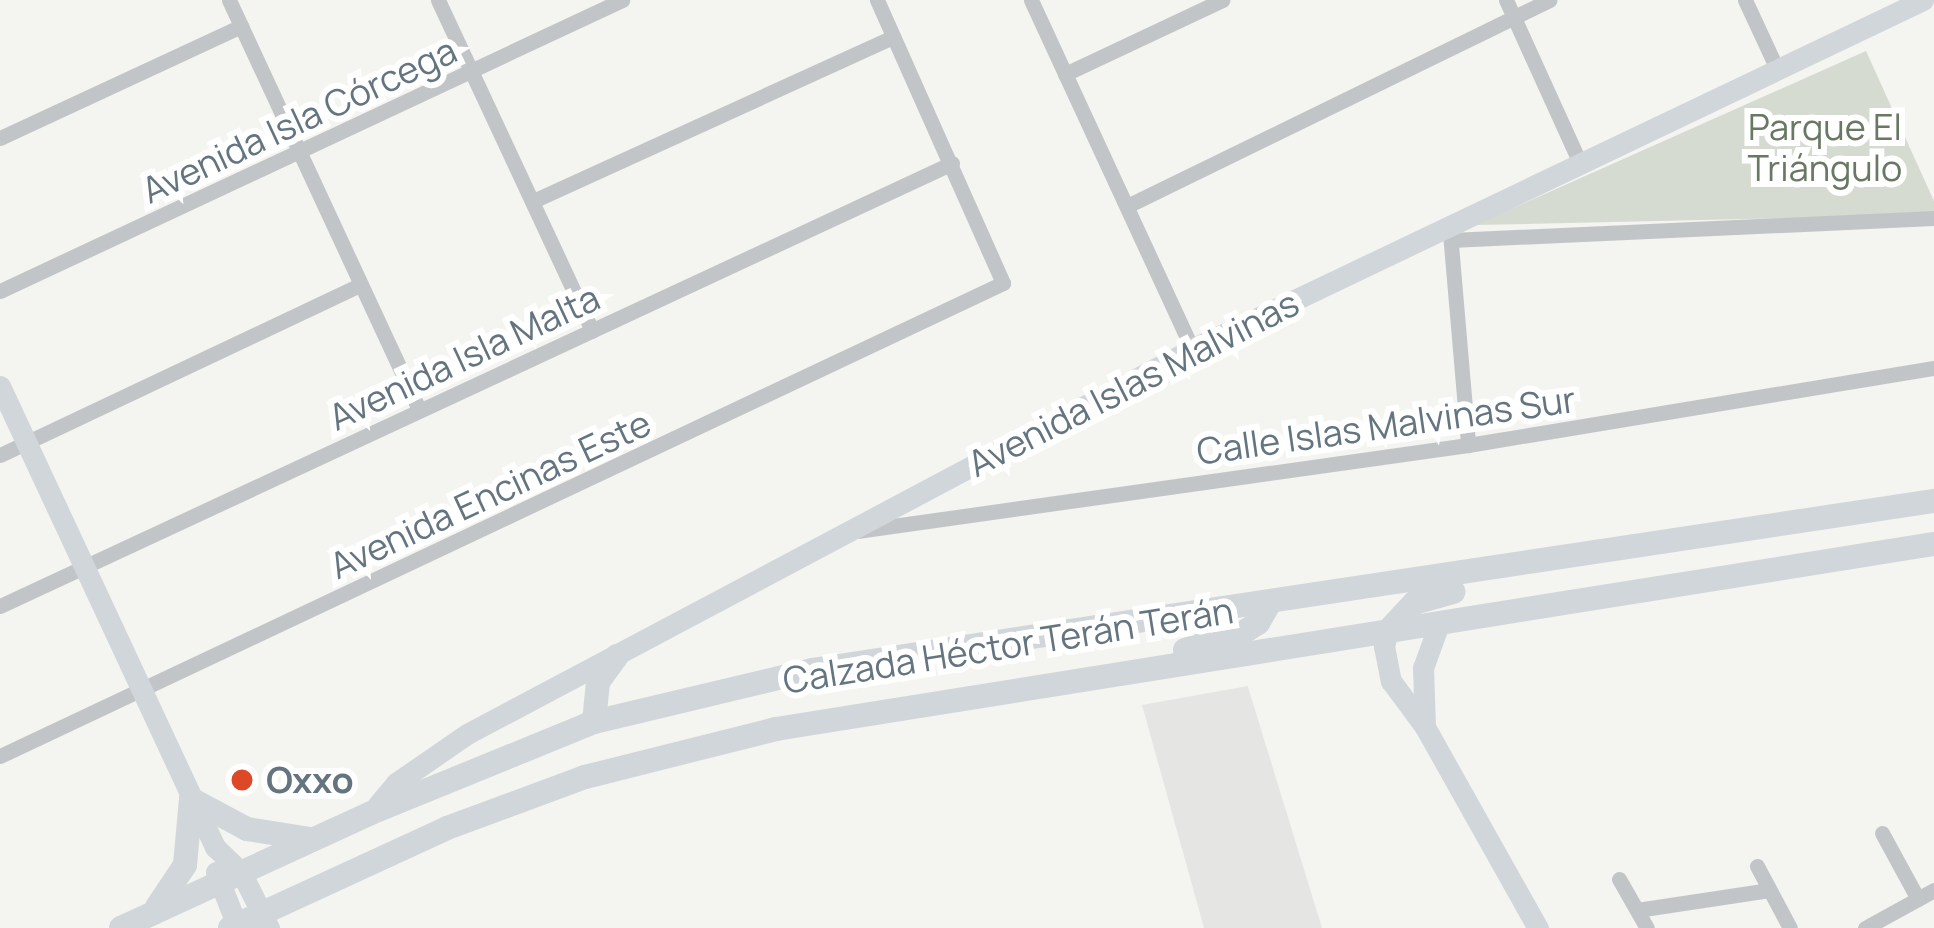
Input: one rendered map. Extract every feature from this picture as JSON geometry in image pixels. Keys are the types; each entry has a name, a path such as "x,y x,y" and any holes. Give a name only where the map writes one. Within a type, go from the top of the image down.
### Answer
{"main road":[{"name":"Calzada Héctor Terán Terán","path":"121,928 371,813 594,722 812,670 1268,606 1934,501"},
{"name":"Calzada Héctor Terán Terán","path":"235,927 265,921 447,828 585,777 776,729 1934,544"},
{"path":"1388,631 1414,603 1491,585 1528,565"},
{"path":"1127,672 1244,632 1258,623 1268,606"},
{"path":"594,722 598,682 617,656"},
{"path":"153,913 184,865 191,799 247,829 313,839"}],"street":[{"path":"229,0 419,410"},
{"path":"438,0 592,331"},
{"name":"Avenida Isla Córcega","path":"0,291 622,0"},
{"path":"1031,0 1192,349"},
{"path":"1065,74 1222,0"},
{"path":"1506,0 1579,161"},
{"path":"1126,206 1549,0"},
{"path":"1745,0 1777,69"},
{"name":"Avenida Islas Malvinas","path":"371,813 396,782 466,734 1192,349 1450,231 1579,161 1923,0"},
{"path":"883,2 893,37 952,163"},
{"path":"0,138 241,26"},
{"path":"533,202 893,37"},
{"name":"Avenida Encinas Este","path":"0,756 1003,283 952,163"},
{"name":"Avenida Isla Malta","path":"0,606 952,163"},
{"path":"1468,445 1450,231 1934,218"},
{"path":"0,454 361,284"},
{"name":"Calle Islas Malvinas Sur","path":"846,533 1468,445 1934,368"},
{"path":"0,386 214,848 217,884 235,927"},
{"path":"1425,727 1423,668 1440,621"},
{"path":"1388,631 1384,646 1391,681 1425,727 1538,928"},
{"path":"1865,928 1926,895 1882,832"},
{"path":"214,848 241,872 265,921"},
{"path":"1757,866 1790,928"},
{"path":"1619,879 1647,928"},
{"path":"1637,910 1769,890"}],"shaded area":[{"path":"1248,686 1322,928 1204,928 1142,705"}],"green space":[{"name":"Parque El Triángulo","path":"1866,51 1934,201 1934,215 1475,225"}],"place":[{"name":"Oxxo","path":"242,780"}]}
